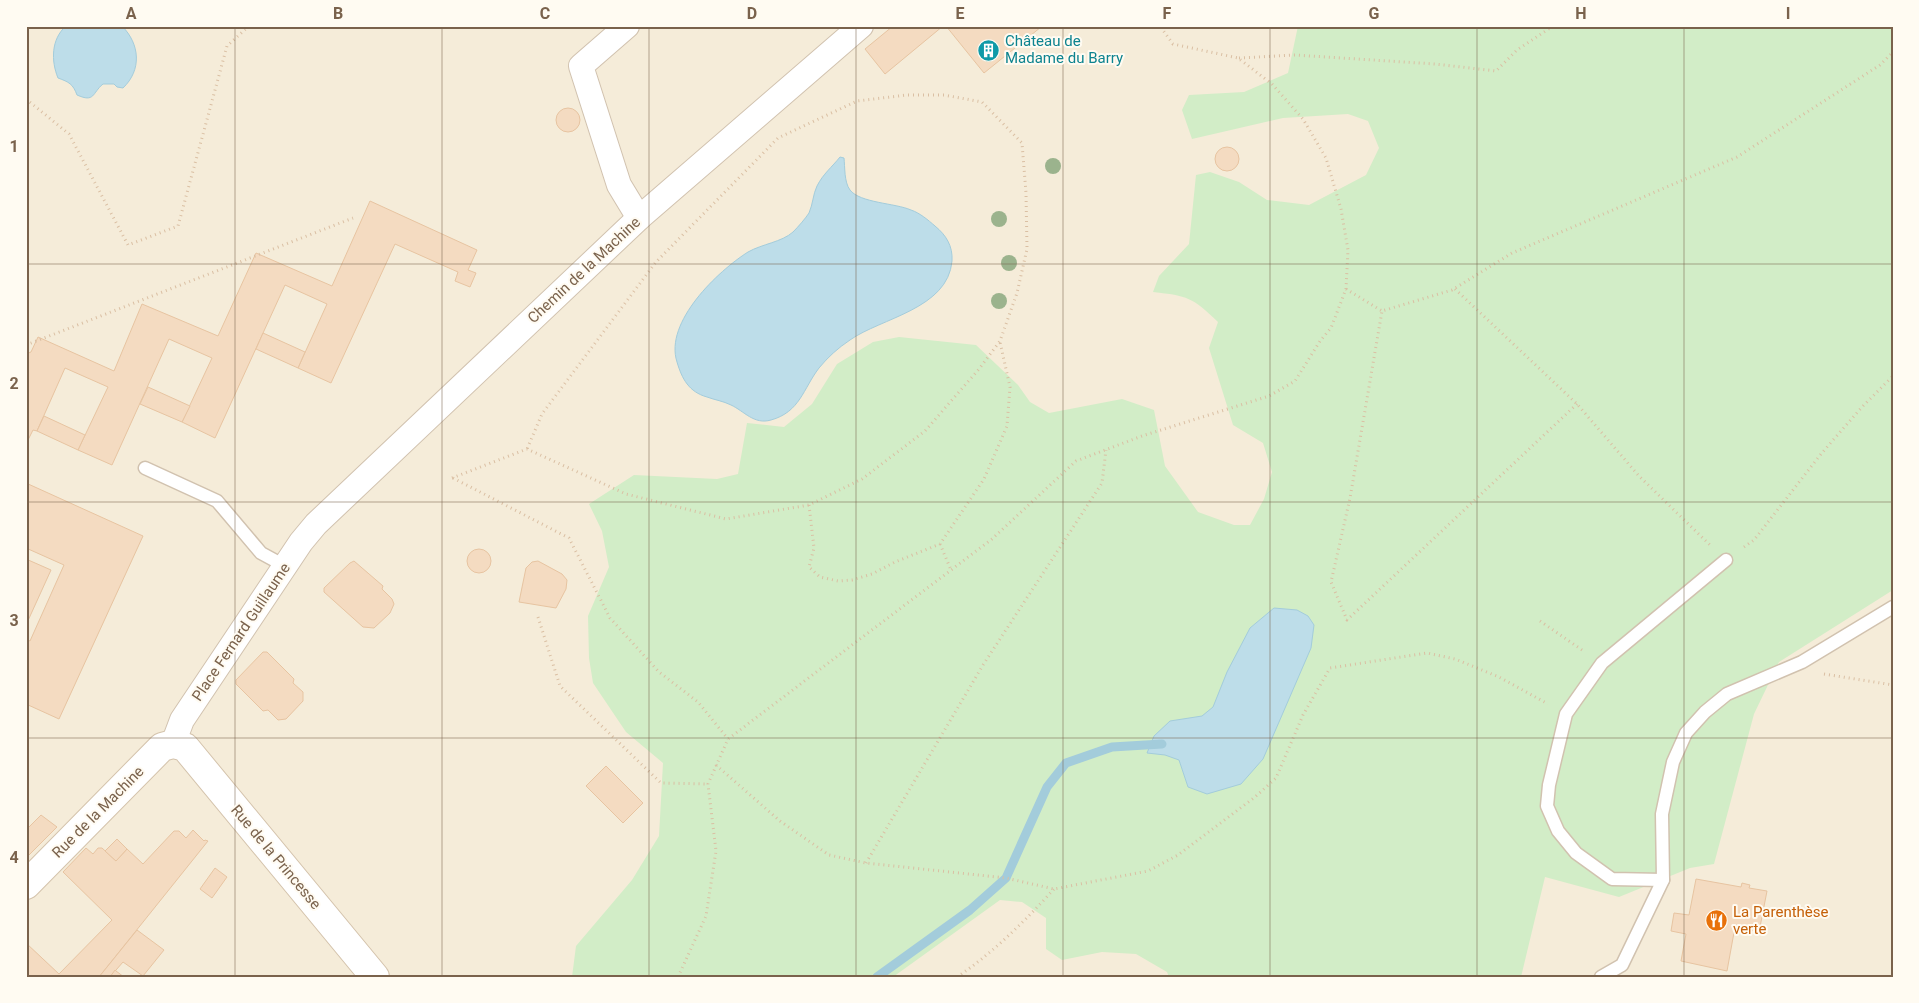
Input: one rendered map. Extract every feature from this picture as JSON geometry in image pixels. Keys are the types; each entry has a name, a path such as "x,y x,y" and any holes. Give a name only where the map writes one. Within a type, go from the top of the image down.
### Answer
{"street":[{"path":"627,26 581,66 619,185 639,218"},
{"name":"Chemin de la Machine","path":"316,524 639,218 861,26"},
{"name":"Place Fernard Guillaume","path":"173,744 182,720 285,566 316,524"},
{"name":"Rue de la Machine","path":"26,885 162,747 173,744"},
{"name":"Rue de la Princesse","path":"173,744 185,747 375,977"}],"lane":[{"path":"145,468 217,501 261,554 285,566"},
{"path":"1663,880 1612,879 1576,853 1558,831 1547,806 1549,785 1566,714 1602,663 1726,560"},
{"path":"1601,977 1622,965 1663,880 1662,814 1673,762 1686,733 1705,712 1727,694 1802,662 1893,607"}],"path":[{"path":"26,99 69,134 128,245 178,226 227,46 249,26"},
{"path":"1160,26 1174,44 1238,58 1295,54 1435,64 1496,71 1517,50 1553,26"},
{"path":"1346,289 1382,311 1455,289 1512,253 1737,157 1880,65 1893,52"},
{"path":"678,977 706,916 716,851 708,784 728,739 992,539 1076,461 1142,436 1269,396 1295,381 1320,341 1331,328 1346,289 1348,250 1341,209 1326,158 1303,119 1272,84 1238,58"},
{"path":"527,449 542,414 656,262 778,138 857,101 907,94 944,94 982,102 1022,143 1026,194 1027,249 1017,294 1000,341 979,369 925,431 862,479 809,505 726,519 626,494 527,449 452,478 568,538 610,618 658,672 698,702 728,739"},
{"path":"26,345 353,218"},
{"path":"1455,289 1577,404 1639,476 1726,560 1754,540 1821,454 1862,407 1893,376"},
{"path":"1382,311 1350,498 1331,582 1347,620 1577,404"},
{"path":"809,505 814,548 809,567 820,576 838,581 872,574 895,562 940,544 984,479 1007,426 1010,387 1000,341"},
{"path":"866,863 983,665 1102,483 1106,450"},
{"path":"940,544 950,570"},
{"path":"538,617 560,686 661,783 708,784"},
{"path":"1540,621 1602,663"},
{"path":"716,765 780,821 829,855 866,863 1006,878 1054,889 1148,871 1178,855 1255,797 1276,778 1303,716 1330,668 1427,654 1455,659 1499,677 1566,714"},
{"path":"1802,662 1818,674 1893,685"},
{"path":"957,977 1028,917 1054,889"}],"shaded area":[{"path":"26,26 1893,26 1893,977 26,977"}],"green space":[{"path":"1298,26 1893,26 1893,590 1779,662 1754,714 1714,864 1690,868 1619,897 1545,877 1521,977 1169,977 1167,972 1136,954 1102,952 1062,960 1046,949 1046,918 1022,902 1000,900 893,977 671,977 667,975 665,977 572,977 576,946 632,880 659,836 663,763 626,732 593,683 589,658 588,616 609,567 602,531 589,504 634,475 717,479 738,474 747,423 784,427 812,404 837,364 873,342 899,337 976,345 1018,385 1030,402 1049,413 1122,399 1154,410 1165,466 1198,512 1234,525 1250,525 1264,499 1272,472 1263,443 1233,425 1209,348 1218,322 1202,307 1189,299 1153,292 1159,276 1189,244 1196,175 1210,172 1239,182 1267,200 1309,205 1366,175 1379,148 1368,121 1348,114 1283,118 1192,139 1182,110 1189,95 1244,92 1288,73"}],"water":[{"path":"66,26 122,26 132,41 136,57 133,73 123,88 117,87 114,84 103,84 93,96 87,98 77,95 70,84 58,78 54,65 54,50 57,37"},
{"path":"840,157 844,158 848,187 855,194 862,198 914,211 939,229 948,241 952,256 948,277 939,290 926,301 863,332 837,349 819,368 795,406 781,416 771,420 759,421 728,404 695,392 687,384 677,362 675,347 678,331 696,299 722,272 748,252 793,232 809,213 819,182"},
{"path":"1274,608 1297,610 1308,616 1314,625 1311,648 1263,759 1241,784 1207,794 1188,787 1179,760 1165,755 1147,753 1154,736 1170,721 1202,716 1213,707 1227,672 1250,628"}],"building":[{"path":"893,26 943,26 885,74 865,49"},
{"name":"Château de Madame du Barry","path":"946,26 1040,26 1041,27 984,73"},
{"path":"568,108 573,109 579,115 579,125 573,131 568,132 563,131 557,125 556,120 557,115 563,109"},
{"path":"1227,147 1236,150 1239,159 1236,168 1227,171 1218,168 1215,159 1218,150"},
{"path":"370,201 477,250 468,270 476,273 470,287 455,281 458,272 395,244 331,383 298,368 327,304 285,285 215,438 182,422 212,358 169,339 112,465 78,450 108,387 65,368 37,431 33,430 26,444 26,354 31,352 38,337 114,371 142,304 218,336 256,253 332,286"},
{"path":"263,333 305,352 298,368 256,349"},
{"path":"148,387 190,406 182,422 140,404"},
{"path":"44,416 85,435 78,450 37,431"},
{"path":"26,483 143,536 59,719 26,704 26,639 30,641 64,565 26,548"},
{"path":"479,549 484,550 490,556 490,566 484,572 479,573 474,572 468,566 467,561 468,556 474,550"},
{"path":"26,559 51,570 26,625"},
{"path":"354,561 383,586 382,589 392,599 394,604 390,613 374,628 363,627 324,592 324,588"},
{"path":"538,561 562,574 567,580 566,589 556,608 519,602 526,568 532,562"},
{"path":"263,652 267,652 294,679 293,683 303,692 303,701 286,719 278,720 268,710 263,711 236,684 236,680"},
{"path":"606,766 643,803 623,823 586,786"},
{"path":"41,815 57,827 26,858 26,830"},
{"path":"193,830 204,841 208,841 99,977 26,977 26,943 59,974 112,920 63,872 86,848 93,854 98,848 102,848 116,861 127,849 143,864 174,831 179,831 186,838"},
{"path":"117,839 127,849 116,861 105,851"},
{"path":"215,868 227,877 212,898 200,889"},
{"name":"La Parenthèse verte","path":"1696,879 1741,887 1742,883 1750,885 1749,888 1767,891 1759,932 1735,927 1727,971 1681,961 1686,934 1671,931 1674,913 1689,915"},
{"path":"137,930 164,950 143,976 123,962 110,977 99,977"},
{"path":"116,971 124,977 110,977"}],"waterway":[{"path":"877,977 970,910 1006,878 1047,787 1066,763 1112,747 1162,744"}],"place":[{"name":"Château de Madame du Barry","path":"989,50"},
{"name":"La Parenthèse verte","path":"1717,921"}]}
